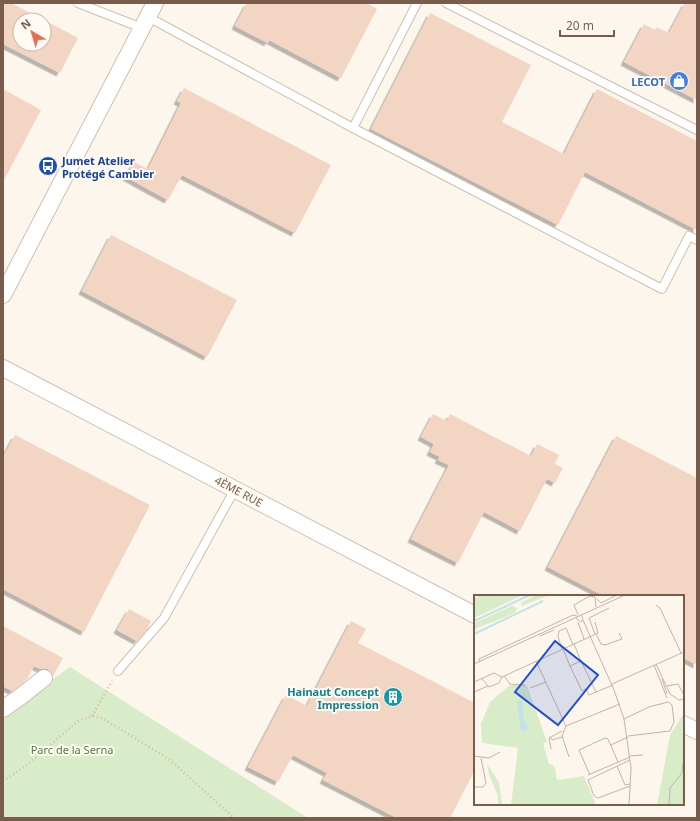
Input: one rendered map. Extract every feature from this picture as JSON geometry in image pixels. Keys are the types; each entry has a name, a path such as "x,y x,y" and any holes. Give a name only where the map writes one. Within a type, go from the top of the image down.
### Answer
{"street":[{"path":"3,295 155,3"},
{"name":"4ÈME RUE","path":"3,368 474,614"},
{"path":"3,709 44,678"},
{"path":"684,725 697,732"}],"lane":[{"path":"78,3 145,23 353,128 662,289 689,236 697,240"},
{"path":"353,128 417,3"},
{"path":"446,3 697,130"},
{"path":"118,671 164,618 235,489"}],"path":[{"path":"92,716 118,671"},
{"path":"3,781 26,766 78,721 92,716 102,718 169,759 234,818"}],"green space":[{"name":"Parc de la Serna","path":"70,667 308,818 3,818 3,709 44,678 53,679"}],"building":[{"path":"3,3 11,3 28,12 12,12 12,49 3,44"},
{"path":"247,3 366,3 377,9 341,78 269,40 268,43 235,26"},
{"name":"LECOT","path":"685,3 697,3 697,100 624,62 644,24 655,30 656,27 669,33"},
{"path":"430,13 531,65 502,122 564,154 597,89 697,141 697,230 585,172 558,225 371,129"},
{"path":"52,24 78,38 60,73 19,52 52,52"},
{"path":"184,88 331,165 295,233 182,175 168,200 126,177 134,162 148,169 181,103 177,101"},
{"path":"3,89 41,110 3,182"},
{"path":"111,235 237,300 207,357 82,291"},
{"path":"433,414 447,421 450,414 531,456 537,444 559,455 555,464 563,468 555,483 547,479 520,531 484,512 458,563 411,539 449,465 438,460 440,457 430,452 434,444 421,437"},
{"path":"15,435 150,505 84,632 3,589 3,457"},
{"path":"616,436 697,478 697,665 684,658 684,595 602,595 548,567"},
{"path":"129,609 151,621 147,630 137,641 117,630"},
{"path":"351,621 366,629 358,643 474,702 474,772 450,818 397,818 323,780 327,773 293,755 278,782 248,767 286,695 307,706"},
{"path":"3,626 63,658 53,676 48,669 41,669 34,666 27,679 12,691 3,686"}],"place":[{"name":"LECOT","path":"679,81"},
{"name":"Jumet Atelier Protégé Cambier","path":"48,166"},
{"name":"Hainaut Concept Impression","path":"393,697"}]}
